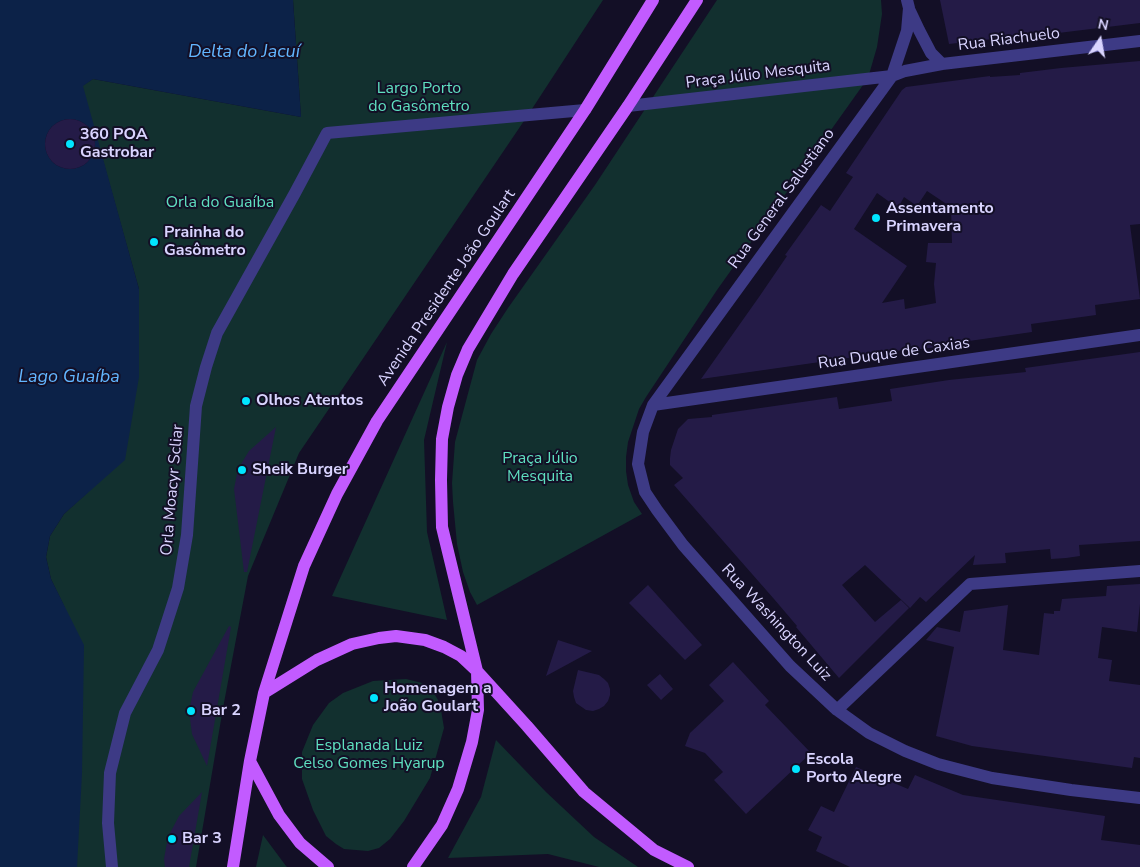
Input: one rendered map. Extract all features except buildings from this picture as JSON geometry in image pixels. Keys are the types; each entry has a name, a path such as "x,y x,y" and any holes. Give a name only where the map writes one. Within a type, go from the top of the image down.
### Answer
{"main road":[{"name":"Avenida Presidente João Goulart","path":"233,867 250,760 264,693 304,566 337,494 377,421 585,110 653,0"},
{"path":"413,867 442,824 458,789 472,742 478,710 477,671 442,527 442,439 457,375 468,349 513,274 628,106 697,0"},
{"path":"264,693 317,660 352,644 396,636 425,640 444,647 461,656 477,671 528,726 584,792 654,850 688,867"},
{"path":"250,760 279,815 300,843 328,867"}],"street":[{"name":"Rua Riachuelo","path":"908,4 931,53 942,64"},
{"name":"Rua General Salustiano","path":"653,406 892,76 907,31 908,4"},
{"name":"Rua Riachuelo","path":"892,76 905,71 942,64 1140,41"},
{"name":"Praça Júlio Mesquita","path":"628,106 892,76"},
{"name":"Orla Moacyr Scliar","path":"112,867 108,823 110,773 125,713 158,650 178,588 188,535 196,406 206,367 217,333 327,133 585,110"},
{"name":"Rua Duque de Caxias","path":"653,406 1140,335"},
{"name":"Rua Washington Luiz","path":"653,406 643,432 638,464 648,497 683,545 790,666 837,710 869,732 904,751 938,764 992,778 1140,798"},
{"path":"837,710 970,584 1140,571"}],"green space":[{"name":"Orla do Guaíba","path":"293,0 603,0 528,115 299,453 248,576 196,867 15,867 65,608 51,579 46,557 50,536 64,514 88,492 139,289 82,86 93,79 301,117"},
{"name":"Praça Júlio Mesquita","path":"717,0 881,0 882,14 877,47 868,78 717,290 639,409 628,442 626,471 628,485 634,502 642,514 477,605 463,572 457,544 452,483 455,442 477,360 508,308 595,185"},
{"path":"447,342 424,440 427,532 447,620 332,596"},
{"name":"Esplanada Luiz Celso Gomes Hyarup","path":"406,679 422,683 432,690 441,710 444,728 430,778 404,821 390,839 379,848 368,851 344,849 326,836 313,810 302,779 302,752 313,725 329,703 343,693 373,681"},
{"path":"496,740 546,792 594,837 638,867 599,867 548,854 448,858 481,797"},
{"path":"263,835 286,866 287,867 256,867"}],"water":[{"name":"Lago Guaíba","path":"0,0 293,0 301,117 93,79 83,86 139,289 139,377 125,460 64,514 50,536 46,557 51,579 84,645 82,773 77,867 0,867"}],"pier":[{"name":"360 POA Gastrobar","path":"75,119 88,126 94,134 94,154 88,162 80,168 65,169 52,162 46,154 45,139 52,126 60,120"}],"place":[{"name":"360 POA Gastrobar","path":"70,144"},
{"name":"Assentamento Primavera","path":"876,218"},
{"name":"Prainha do Gasômetro","path":"154,242"},
{"name":"Olhos Atentos","path":"246,401"},
{"name":"Sheik Burger","path":"242,470"},
{"name":"Homenagem a João Goulart","path":"374,698"},
{"name":"Bar 2","path":"191,711"},
{"name":"Escola Porto Alegre","path":"796,769"},
{"name":"Bar 3","path":"172,839"}],"water label":[{"name":"Delta do Jacuí","path":"244,53"}],"park label":[{"name":"Largo Porto do Gasômetro","path":"419,98"}]}
